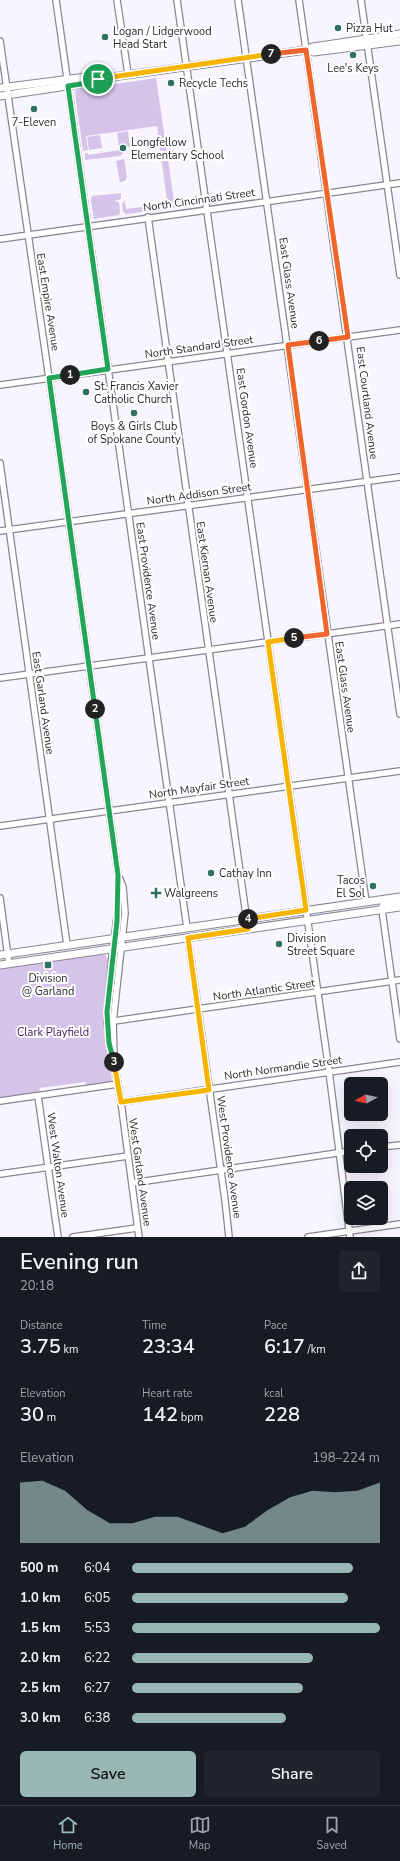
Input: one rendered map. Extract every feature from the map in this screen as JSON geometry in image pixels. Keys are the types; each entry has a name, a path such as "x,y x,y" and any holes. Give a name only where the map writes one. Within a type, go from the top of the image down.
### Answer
{"main road":[{"path":"4,92 67,83 86,77 98,79 306,50 314,52 400,34"},
{"path":"367,42 400,41"},
{"path":"0,955 400,897"},
{"path":"341,915 346,910 365,908 366,902"},
{"path":"382,910 382,906 386,904 400,902"},
{"path":"0,965 400,907"}],"street":[{"name":"East Providence Avenue","path":"56,0 187,928"},
{"path":"117,0 128,74"},
{"name":"East Gordon Avenue","path":"178,0 247,497 308,920 350,1234"},
{"name":"East Glass Avenue","path":"238,0 268,201 327,634 366,902"},
{"name":"East Courtland Avenue","path":"299,0 348,337 400,714"},
{"path":"361,0 400,275"},
{"name":"East Empire Avenue","path":"0,41 4,92 28,235 110,811 118,875 119,938"},
{"name":"North Cincinnati Street","path":"0,239 148,217 400,183"},
{"name":"East Kiernan Avenue","path":"148,217 248,929"},
{"name":"North Standard Street","path":"0,385 400,330"},
{"name":"East Garland Avenue","path":"0,463 67,945"},
{"name":"North Addison Street","path":"0,531 400,477"},
{"path":"0,678 400,624"},
{"name":"North Mayfair Street","path":"0,826 400,771"},
{"path":"0,898 9,964"},
{"path":"382,910 400,1039"},
{"name":"West Garland Avenue","path":"119,938 109,1043 115,1063 139,1237"},
{"name":"West Providence Avenue","path":"188,938 221,1170 228,1237"},
{"name":"North Atlantic Street","path":"110,1022 400,980"},
{"name":"North Normandie Street","path":"121,1102 400,1062"},
{"path":"0,1101 118,1084"},
{"name":"West Walton Avenue","path":"38,1096 58,1237"},
{"path":"388,1146 400,1144"},
{"path":"132,1183 344,1152"},
{"path":"0,1174 128,1156"},
{"path":"308,1237 350,1234 400,1224"},
{"path":"72,1237 137,1228"}],"green space":[{"path":"156,78 175,208 161,210 159,209 158,202 167,200 157,126 86,136 88,150 83,151 76,92 74,90"},
{"path":"128,131 130,147 119,148 117,133"},
{"path":"100,135 102,148 89,150 87,137"},
{"path":"126,149 126,151 120,156 85,160 85,153 88,153 88,155"},
{"path":"124,159 127,177 125,181 120,182 116,161"},
{"path":"121,193 121,199 114,201 119,202 119,215 94,219 91,200 92,196"},
{"path":"125,200 126,209 158,205 158,210 126,214 123,211 122,204"},
{"name":"Clark Playfield","path":"96,954 105,955 109,963 104,1013 112,1081 88,1086 85,1082 40,1088 39,1094 0,1099 0,968"}],"place":[{"name":"Pizza Hut","path":"338,28"},
{"name":"Logan / Lidgerwood Head Start","path":"105,37"},
{"name":"Lee's Keys","path":"353,55"},
{"name":"Recycle Techs","path":"171,83"},
{"name":"7-Eleven","path":"34,109"},
{"name":"Longfellow Elementary School","path":"123,148"},
{"name":"St. Francis Xavier Catholic Church","path":"86,392"},
{"name":"Boys & Girls Club of Spokane County","path":"134,413"},
{"name":"Cathay Inn","path":"211,873"},
{"name":"Tacos El Sol","path":"373,886"},
{"name":"Walgreens","path":"156,893"},
{"name":"Division Street Square","path":"279,944"},
{"name":"Division @ Garland","path":"48,965"}],"route":[{"path":"306,50 348,337 288,345 327,634 268,642 306,910 246,919 248,929 188,938 209,1090 121,1102 115,1063 109,1043 107,1022 112,957 118,909 118,875 49,378 108,369 68,86 87,83 98,79 306,50"}]}
